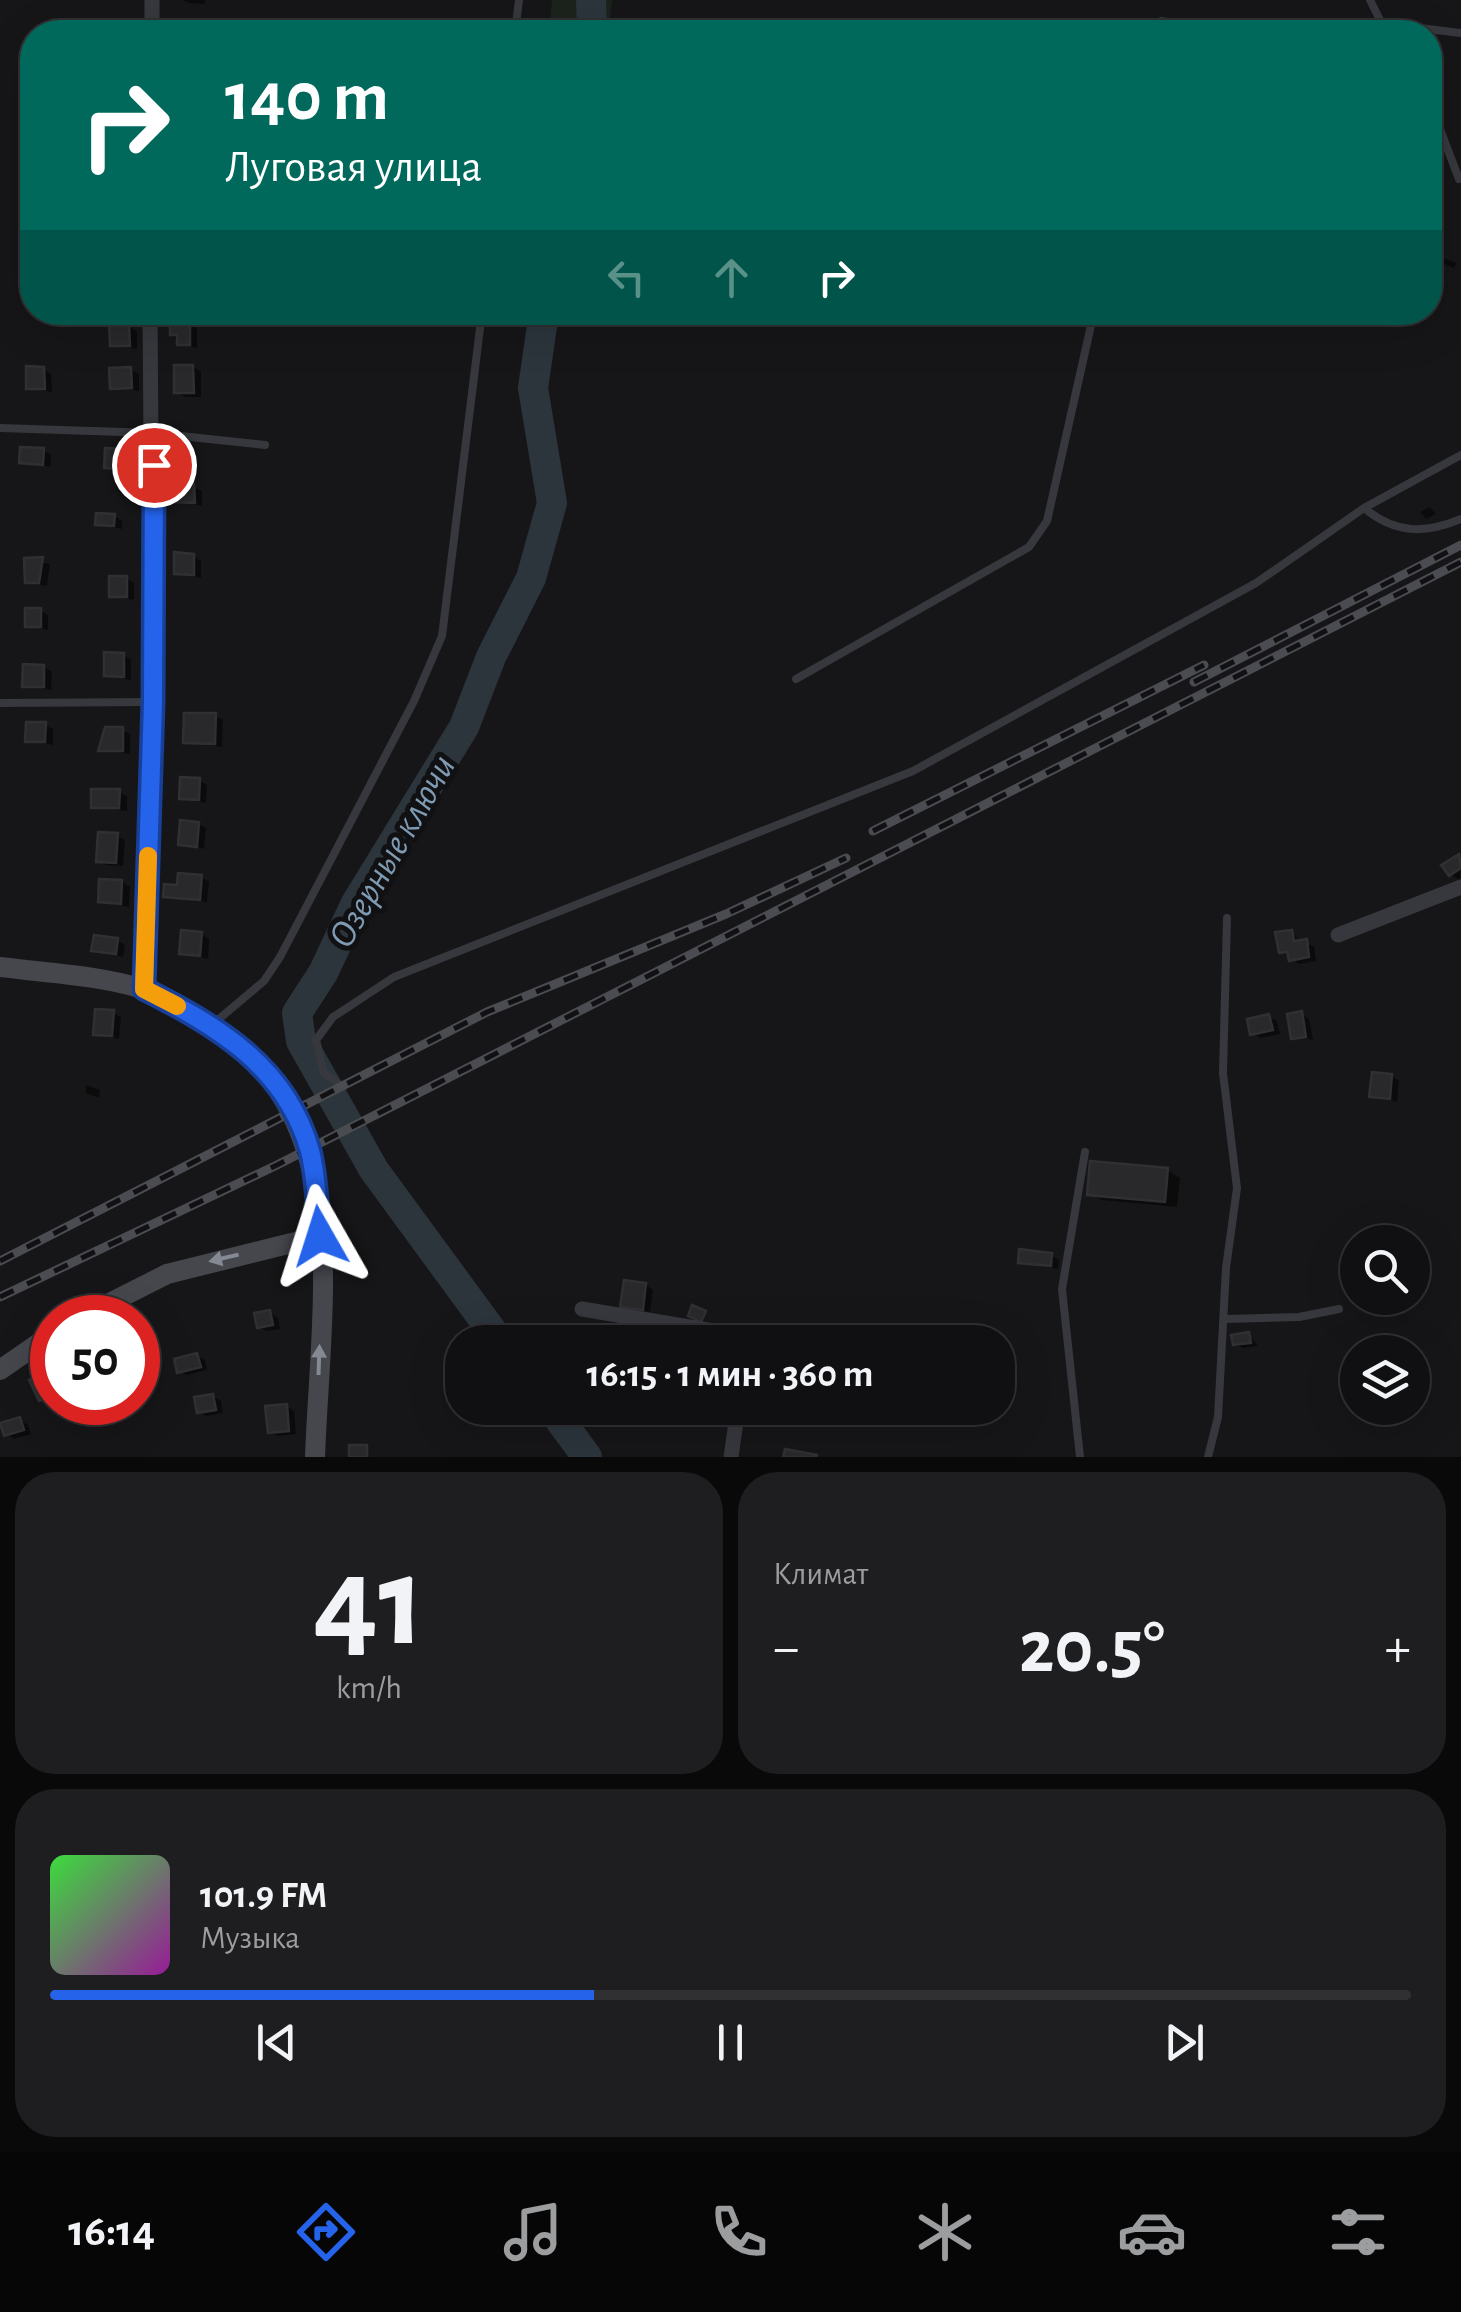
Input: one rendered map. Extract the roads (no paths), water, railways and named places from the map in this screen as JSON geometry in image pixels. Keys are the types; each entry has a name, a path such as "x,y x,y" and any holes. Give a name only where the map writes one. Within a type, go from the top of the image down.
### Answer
{"main road":[{"path":"0,967 144,989 214,1024 277,1083 301,1126 311,1155 320,1236 316,1457"},
{"path":"125,1295 167,1274 320,1236"},
{"path":"0,1370 30,1349"}],"street":[{"path":"144,989 153,702 150,325"},
{"path":"1338,935 1461,887"},
{"path":"582,1309 677,1325"},
{"path":"731,1457 736,1425"}],"lane":[{"path":"1442,141 1459,180"},
{"path":"214,1024 264,981 280,957 432,666 449,600 481,325"},
{"path":"796,678 1029,547 1047,521 1091,325"},
{"path":"0,428 154,433 265,444"},
{"path":"343,1087 324,1072 316,1040 333,1017 394,977 913,771 1243,591 1364,508 1461,455"},
{"path":"1364,508 1378,520 1406,530 1439,528 1461,519"},
{"path":"0,703 153,702"},
{"path":"1208,1457 1218,1417 1226,1268 1237,1188 1223,1073 1227,918"},
{"path":"1080,1457 1062,1289 1086,1152"},
{"path":"1225,1318 1299,1316 1340,1309"}],"waterway":[{"name":"Озерные ключи","path":"591,0 592,20"},
{"name":"Озерные ключи","path":"488,1325 374,1170 301,1041 297,1013 323,973 356,903 464,727 491,657 531,578 552,503 533,388 542,325"},
{"name":"Озерные ключи","path":"563,1425 587,1457"}],"railway":[{"path":"1194,682 1461,545"},
{"path":"0,1297 277,1165 1461,562"},
{"path":"873,831 1204,665"},
{"path":"0,1261 487,1012 726,914 846,858"}]}
